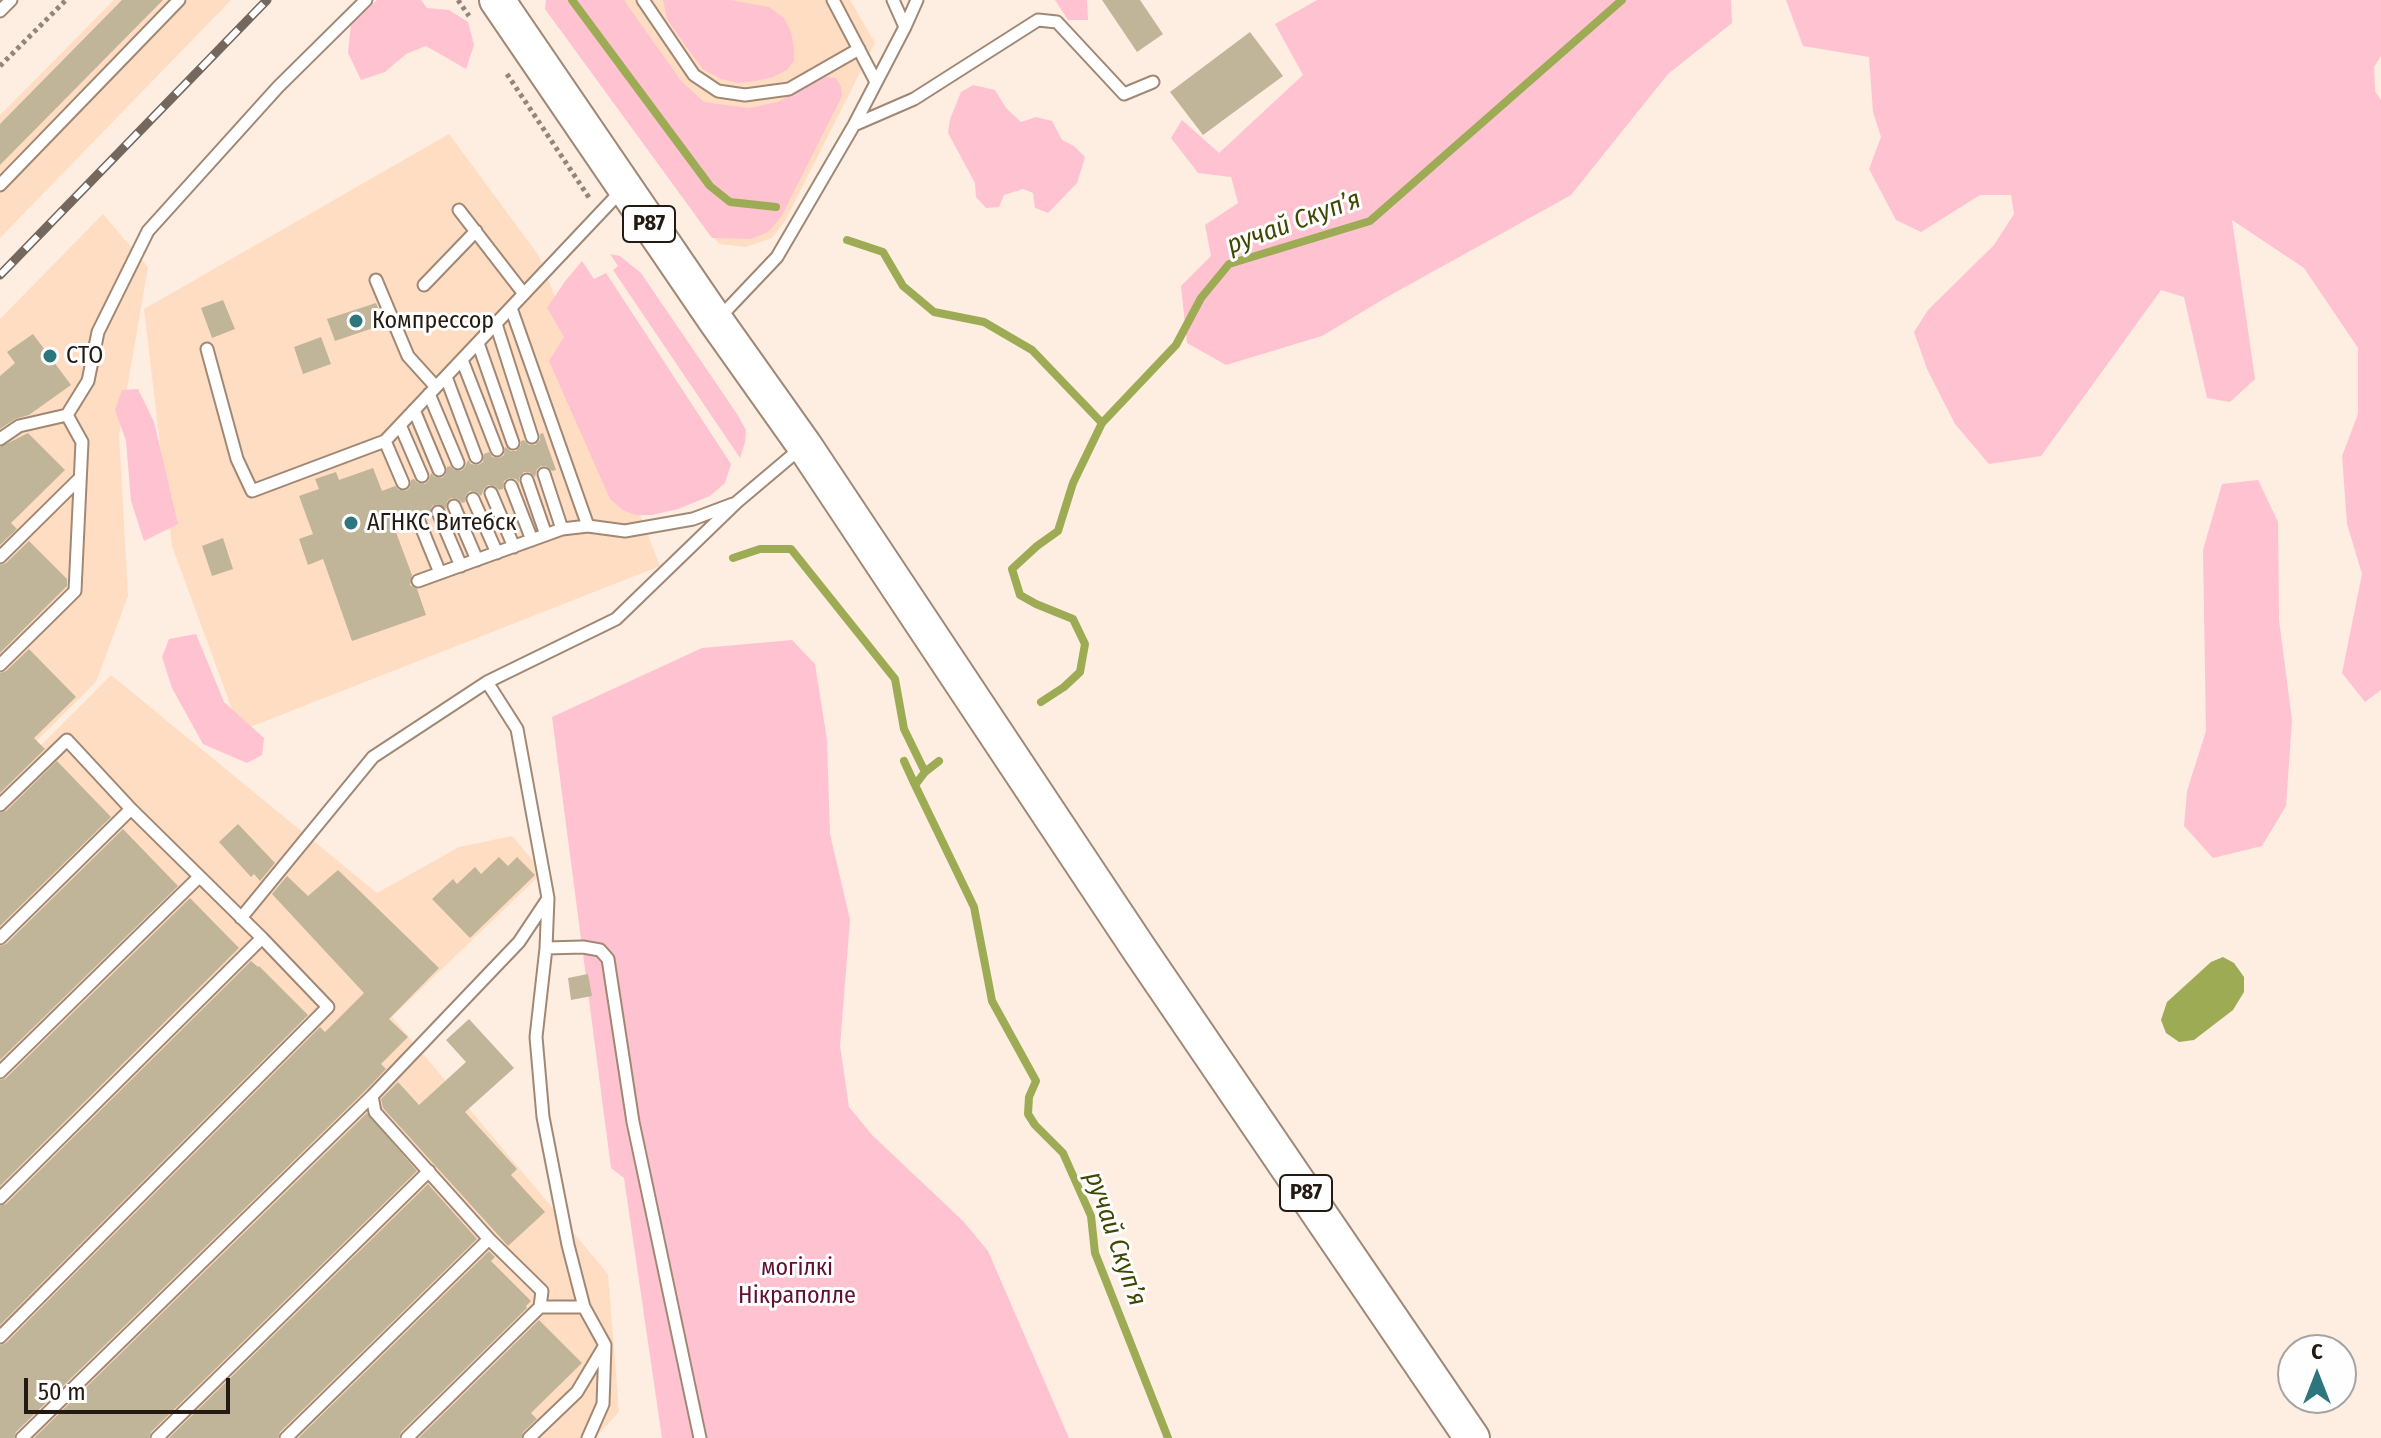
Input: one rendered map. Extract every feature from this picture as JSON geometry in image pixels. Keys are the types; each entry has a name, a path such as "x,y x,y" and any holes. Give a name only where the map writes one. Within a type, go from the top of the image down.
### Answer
{"main road":[{"name":"Р87","path":"486,13 624,188 804,445 1139,949 1472,1438"}],"lane":[{"path":"0,11 11,0"},
{"path":"0,185 179,0"},
{"path":"0,439 19,426 67,415 88,381 98,332 148,231 278,87 366,0"},
{"path":"643,0 694,75 718,91 745,95 789,89 859,49"},
{"path":"833,0 876,82"},
{"path":"893,0 905,27"},
{"path":"716,321 777,257 854,125 917,0"},
{"path":"854,125 914,99 1038,20 1057,22 1124,94 1153,82"},
{"path":"207,349 237,459 252,491 385,441 624,188"},
{"path":"459,210 524,294"},
{"path":"424,285 476,231"},
{"path":"376,280 408,356 433,391 458,463"},
{"path":"511,308 588,526"},
{"path":"496,324 532,437"},
{"path":"478,343 513,443"},
{"path":"462,360 497,450"},
{"path":"446,377 476,457"},
{"path":"414,410 439,470"},
{"path":"0,665 75,591 82,442 67,415"},
{"path":"400,425 422,476"},
{"path":"385,441 403,483"},
{"path":"241,918 373,757 487,682 616,619 737,502 804,445"},
{"path":"544,474 562,529"},
{"path":"0,557 79,479"},
{"path":"527,480 546,535"},
{"path":"511,486 532,540"},
{"path":"491,493 514,547"},
{"path":"473,499 497,553"},
{"path":"418,581 562,529 588,526 625,531 693,519 737,502"},
{"path":"454,506 477,560"},
{"path":"438,512 461,566"},
{"path":"418,519 440,573"},
{"path":"487,682 517,729 548,898 536,1037 543,1117 568,1245 584,1307 605,1345 603,1404 588,1438"},
{"path":"0,805 67,740 131,809 328,1007 0,1337"},
{"path":"0,938 131,809"},
{"path":"0,1072 199,877"},
{"path":"22,1438 372,1096 519,942 548,898"},
{"path":"0,1198 262,938"},
{"path":"546,948 600,950 608,959 633,1122 700,1438"},
{"path":"372,1096 375,1112 489,1239 542,1291 540,1307 407,1438"},
{"path":"157,1438 429,1171"},
{"path":"286,1438 489,1239"},
{"path":"540,1307 584,1307"},
{"path":"529,1438 577,1392 605,1345"}],"path":[{"path":"0,66 66,0"},
{"path":"458,0 486,13"},
{"path":"500,63 600,214"}],"shaded area":[{"path":"114,0 231,0 0,238 0,115"},
{"path":"546,0 850,0 875,43 785,221 772,238 746,247 719,244"},
{"path":"449,134 539,256 660,566 240,731 172,546 144,309"},
{"path":"103,214 148,267 119,435 128,596 96,682 0,777 0,319"},
{"path":"111,675 377,893 459,847 512,836 543,872 392,1017 608,1274 619,1412 595,1438 0,1438 0,786"},
{"path":"2223,957 2234,963 2244,977 2244,992 2233,1010 2194,1040 2179,1042 2166,1033 2161,1020 2167,1002 2211,962"}],"green space":[{"path":"377,0 421,0 427,8 449,10 468,22 474,45 466,69 426,46 406,54 385,72 361,80 348,53 351,24"},
{"path":"546,0 624,0 681,81 704,102 749,108 778,102 823,77 836,78 842,96 781,217 768,232 751,239 712,238 545,9"},
{"path":"663,0 730,0 769,7 784,18 791,32 794,61 787,70 773,77 738,83 721,79 704,70 687,48 667,19"},
{"path":"1055,0 1087,0 1088,20 1068,20"},
{"path":"1317,0 1731,0 1732,23 1668,74 1571,195 1322,336 1226,365 1187,343 1181,286 1211,256 1205,225 1238,203 1231,177 1198,173 1171,138 1182,120 1219,153 1303,75 1275,24"},
{"path":"1786,0 2381,0 2381,56 2374,67 2375,91 2381,100 2381,690 2365,702 2342,673 2362,574 2347,524 2342,456 2358,414 2358,348 2304,268 2232,220 2255,379 2230,402 2207,398 2184,297 2161,290 2041,456 1989,464 1955,424 1927,369 1914,332 1928,310 1994,245 2014,214 2011,195 1980,195 1921,232 1896,220 1869,169 1881,137 1873,112 1869,57 1803,46"},
{"path":"973,85 995,90 1006,108 1021,122 1036,117 1052,121 1062,140 1085,157 1077,183 1048,213 1035,208 1033,193 1023,189 1004,195 999,207 986,208 976,197 975,183 948,133 961,92"},
{"path":"610,254 620,256 641,273 737,414 746,430 740,458 613,270 618,266"},
{"path":"582,261 594,279 606,273 731,464 725,483 710,496 652,515 635,515 610,499 549,361 564,337 547,308"},
{"path":"138,389 154,422 178,524 144,541 131,501 126,441 115,410 122,390"},
{"path":"2258,480 2278,522 2279,620 2292,720 2286,806 2262,846 2213,858 2184,826 2187,791 2206,731 2203,550 2222,484"},
{"path":"196,634 224,702 264,738 262,755 247,763 203,744 172,688 162,657 169,639"},
{"name":"могілкі Нікраполле","path":"792,640 815,664 827,740 830,834 850,920 840,1046 849,1107 872,1135 963,1221 988,1251 1069,1438 662,1438 624,1178 611,1168 552,717 702,648"}],"building":[{"path":"122,0 163,0 0,165 0,124"},
{"path":"1102,0 1140,0 1163,34 1137,52"},
{"path":"1250,32 1283,76 1203,135 1170,92"},
{"path":"223,300 235,329 212,338 201,308"},
{"name":"Компрессор","path":"376,303 385,324 335,341 327,319"},
{"path":"33,334 71,385 29,415 15,419 0,429 0,376 15,363 7,352"},
{"path":"321,337 331,364 303,374 294,347"},
{"path":"28,433 65,470 11,523 17,529 0,545 0,447"},
{"path":"543,433 556,470 541,466 535,477 524,472 519,483 509,478 504,481 503,489 499,490 488,485 481,496 470,491 465,502 451,498 446,509 438,504 432,506 430,515 426,516 416,511 411,514 410,522 394,527 412,575 410,585 417,589 426,615 352,641 323,559 308,565 299,539 313,534 299,496 319,489 315,479 336,472 339,480 373,468 382,491 395,486 406,491 411,480 425,484 431,473 442,478 447,467 461,471 468,460 478,465 483,462 484,454 489,452 492,457 499,458 504,455 505,447 516,451 524,440 529,445 535,445"},
{"path":"223,538 233,569 212,576 202,546"},
{"path":"29,541 67,579 67,586 0,653 0,565"},
{"path":"29,649 76,697 34,738 45,749 0,793 0,673"},
{"path":"57,761 111,817 0,926 0,813 6,811"},
{"path":"238,824 275,863 260,881 254,874 251,877 219,842"},
{"path":"123,829 178,886 0,1060 0,946 6,944"},
{"path":"499,857 508,866 517,857 535,875 470,938 432,899 453,879 457,884 475,867 481,874"},
{"path":"338,870 439,968 389,1019 408,1037 381,1064 386,1069 366,1090 16,1432 14,1438 0,1438 0,1345 6,1343 320,1027 325,1032 364,993 272,894 287,876 308,896"},
{"path":"190,898 239,948 0,1186 0,1080 6,1078"},
{"path":"251,961 308,1015 0,1325 0,1206 6,1204"},
{"path":"588,974 592,996 571,1000 568,978"},
{"path":"469,1019 514,1068 465,1112 517,1169 511,1175 545,1212 508,1246 383,1108 381,1099 398,1082 419,1105 466,1062 446,1040"},
{"path":"367,1113 417,1171 151,1432 149,1438 34,1438"},
{"path":"428,1184 477,1239 280,1432 278,1438 169,1438"},
{"path":"489,1251 495,1257 491,1261 531,1301 401,1432 399,1438 298,1438"},
{"path":"539,1320 582,1363 531,1413 537,1419 521,1438 419,1438"}],"waterway":[{"path":"572,0 710,186 730,202 776,207"},
{"name":"ручай Скупʼя","path":"1041,702 1080,672 1085,644 1073,619 1020,595 1012,569 1058,531 1073,483 1102,423 1176,345 1201,298 1229,264 1370,221 1622,0"},
{"path":"847,240 883,252 903,286 934,312 984,322 1032,350 1102,423"},
{"path":"733,558 760,549 791,549 895,679 904,729 925,772"},
{"path":"904,761 915,785"},
{"name":"ручай Скупʼя","path":"939,761 915,785 974,907 992,1001 1036,1081 1029,1097 1028,1114 1063,1153 1091,1216 1095,1253 1168,1438"}],"railway":[{"path":"0,275 267,0"}],"place":[{"name":"Компрессор","path":"356,321"},
{"name":"СТО","path":"50,356"},
{"name":"АГНКС Витебск","path":"351,523"}]}
